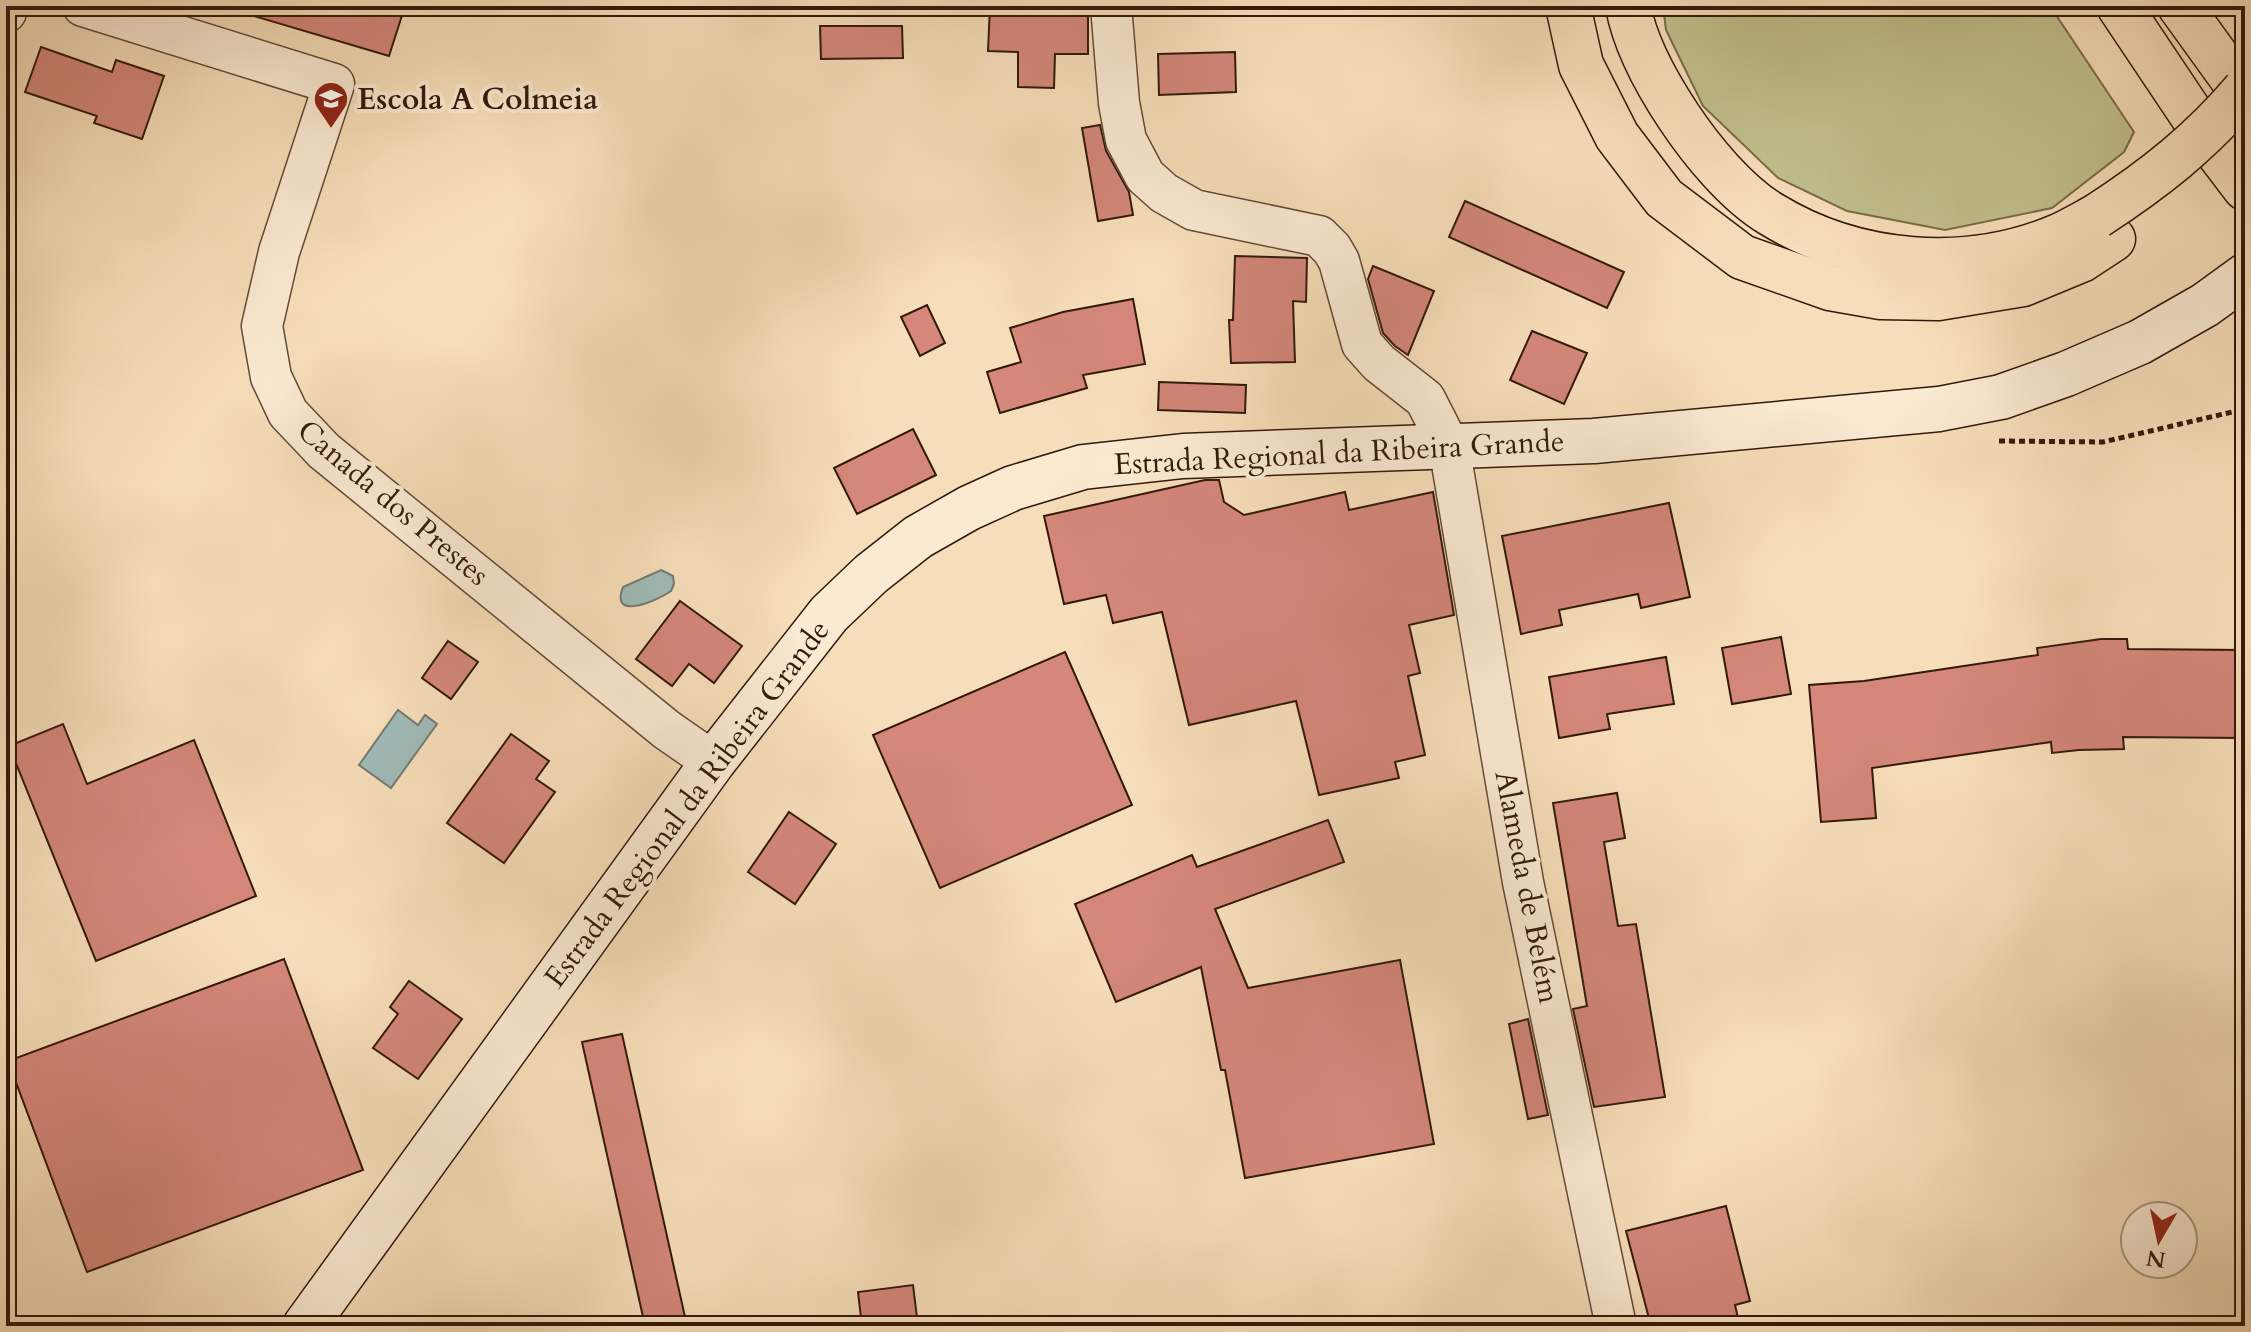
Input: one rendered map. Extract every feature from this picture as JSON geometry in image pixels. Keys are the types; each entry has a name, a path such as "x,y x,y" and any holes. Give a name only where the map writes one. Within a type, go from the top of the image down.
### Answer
{"highway":[{"path":"1568,6 1581,65 1617,136 1664,198 1742,257 1830,288 1881,297 1938,298 2023,284 2081,260 2144,185 2188,149 2245,93 2186,14"},
{"path":"1628,6 1639,43 1662,92 1692,137 1726,177 1768,212 1805,233 1889,257 1975,258 2058,236 2105,228 2193,183 2245,135"},
{"path":"2119,6 2210,142 2245,188"}],"main road":[{"name":"Estrada Regional da Ribeira Grande","path":"305,1326 713,762 829,614 871,574 918,537 969,508 1013,488 1083,467 1183,456 1594,441 1939,409 2001,397 2066,374 2140,342 2205,305 2245,276"}],"street":[{"name":"Canada dos Prestes","path":"83,6 334,84 279,252 262,326 271,377 288,413 324,451 667,730 713,762"},
{"name":"Alameda de Belém","path":"1111,6 1119,103 1126,140 1145,176 1164,193 1194,210 1319,236 1339,261 1362,344 1379,363 1425,399 1449,446 1523,882 1616,1326"}],"path":[{"path":"1997,441 2103,442 2245,409"}],"shaded area":[{"path":"1663,6 2050,6 2134,132 2124,152 2052,208 1945,230 1847,211 1778,178 1703,106 1666,30"}],"water":[{"path":"661,570 673,576 671,591 638,606 623,604 623,587"},
{"path":"398,710 418,725 425,715 437,724 391,788 359,765"}],"building":[{"path":"248,6 405,6 389,56 247,14"},
{"path":"990,6 1088,6 1088,54 1055,54 1054,88 1018,87 1018,52 988,51"},
{"path":"820,26 902,26 903,58 821,59"},
{"path":"41,47 112,72 116,60 164,76 142,139 94,123 97,116 25,92"},
{"path":"1235,52 1236,92 1159,95 1158,54"},
{"path":"1100,125 1106,151 1129,192 1133,215 1098,221 1082,128"},
{"path":"1465,201 1624,272 1607,308 1449,237"},
{"path":"1235,256 1307,258 1306,302 1293,301 1295,362 1231,363 1229,320 1233,320"},
{"path":"1373,266 1434,291 1408,355 1383,333 1368,279"},
{"path":"1133,299 1145,364 1083,375 1087,388 1000,413 987,372 1021,362 1010,328 1063,312"},
{"path":"927,305 945,343 920,356 901,317"},
{"path":"1532,331 1587,353 1564,404 1510,380"},
{"path":"1159,382 1246,385 1245,413 1158,410"},
{"path":"913,429 936,475 857,514 834,468"},
{"path":"1205,480 1219,480 1224,502 1244,515 1345,492 1349,510 1433,492 1454,615 1409,625 1420,673 1408,676 1425,755 1395,762 1399,778 1319,795 1296,701 1189,725 1162,612 1113,623 1106,595 1064,604 1044,516"},
{"path":"1669,503 1690,597 1641,608 1638,594 1559,610 1562,625 1521,634 1502,536"},
{"path":"680,601 742,646 714,683 689,664 672,686 636,659"},
{"path":"1781,637 1791,694 1732,704 1722,648"},
{"path":"2101,639 2127,639 2128,649 2245,650 2245,738 2123,737 2124,749 2052,753 2051,742 1872,768 1876,818 1821,822 1809,685 1864,681 2038,655 2037,648"},
{"path":"448,641 478,662 451,699 422,678"},
{"path":"1065,652 1132,805 940,888 873,735"},
{"path":"1666,657 1674,704 1607,714 1610,729 1559,738 1549,677"},
{"path":"63,724 87,784 194,740 256,896 96,961 9,746"},
{"path":"511,734 549,761 536,779 555,792 504,863 447,823"},
{"path":"1617,793 1625,838 1604,842 1618,926 1636,924 1665,1097 1594,1107 1573,1009 1587,1006 1553,803"},
{"path":"789,812 836,844 795,904 748,872"},
{"path":"1328,820 1344,862 1215,909 1248,988 1400,960 1434,1144 1245,1178 1225,1070 1221,1070 1201,967 1116,1002 1075,904 1192,855 1197,867"},
{"path":"284,959 363,1170 87,1272 8,1061"},
{"path":"409,981 462,1019 418,1079 373,1048 398,1014 390,1007"},
{"path":"1528,1019 1548,1115 1528,1119 1509,1024"},
{"path":"622,1034 687,1326 645,1326 582,1042"},
{"path":"1726,1206 1750,1301 1735,1305 1740,1326 1651,1326 1626,1231"},
{"path":"913,1285 918,1326 862,1326 858,1292"}],"place":[{"name":"Escola A Colmeia","path":"331,130"}]}
